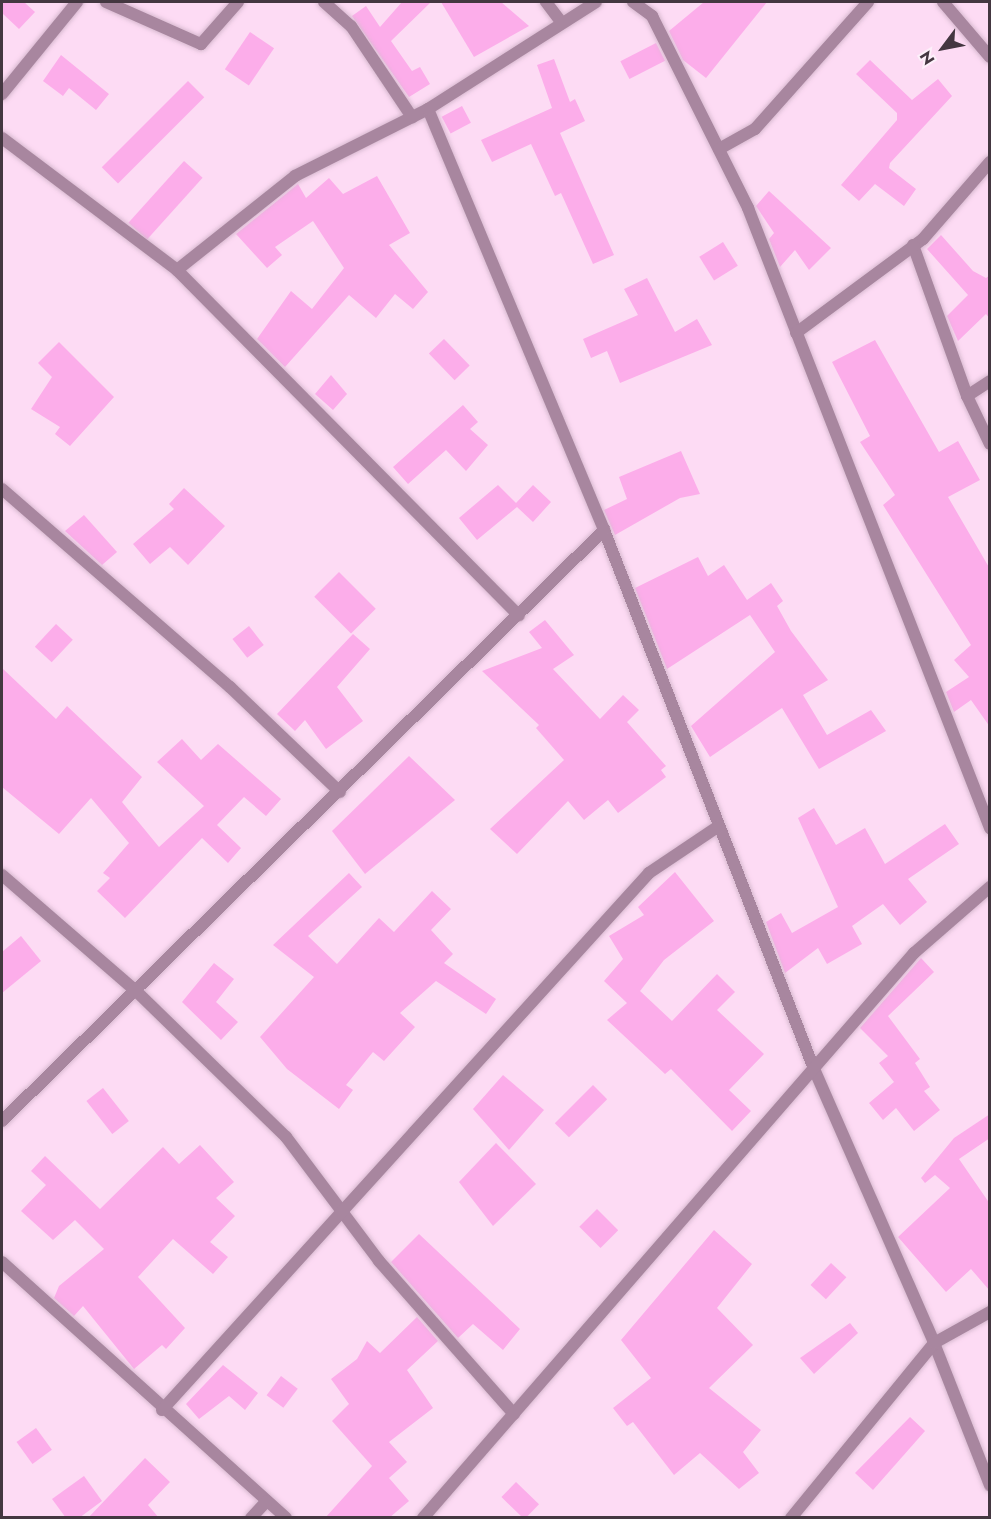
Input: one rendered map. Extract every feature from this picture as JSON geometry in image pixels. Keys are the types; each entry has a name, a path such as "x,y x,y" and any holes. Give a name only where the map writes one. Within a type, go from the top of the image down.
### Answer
{"street":[{"path":"2,94 77,2"},
{"path":"106,2 201,44 238,2"},
{"path":"324,2 351,26 412,117"},
{"path":"546,2 561,22"},
{"path":"177,270 295,176 428,109 561,22 596,2"},
{"path":"633,2 652,16 719,149 796,333 990,828"},
{"path":"719,149 755,129 868,2"},
{"path":"944,2 990,57"},
{"path":"428,109 604,530 813,1069 934,1343 990,1485"},
{"path":"2,138 177,270 519,615"},
{"path":"796,333 914,245 990,162"},
{"path":"914,245 967,396 990,444"},
{"path":"967,396 990,381"},
{"path":"2,489 230,687 340,792"},
{"path":"2,1121 137,992 604,530"},
{"path":"163,1409 649,873 719,826"},
{"path":"2,875 137,992 286,1137 379,1261 514,1414"},
{"path":"423,1518 914,953 990,887"},
{"path":"2,1262 286,1518"},
{"path":"791,1518 934,1343 990,1312"},
{"path":"251,1518 267,1501"}],"building":[{"path":"2,2 24,2 35,12 19,29 2,13"},
{"path":"402,2 431,2 391,41 412,71 420,67 430,84 409,97 352,16 366,6 380,27"},
{"path":"441,2 501,2 529,26 474,57"},
{"path":"704,2 767,2 706,78 683,60 669,31"},
{"path":"250,32 274,48 249,86 225,69"},
{"path":"656,43 665,61 629,79 620,61"},
{"path":"61,55 109,94 96,110 69,88 63,96 43,81"},
{"path":"554,59 570,102 575,99 585,121 560,133 614,255 593,264 561,193 555,196 531,144 492,162 481,140 552,108 537,65"},
{"path":"870,60 912,100 938,79 952,96 890,163 889,168 916,189 904,206 875,184 859,201 841,185 897,120 897,113 856,74"},
{"path":"188,81 204,97 118,184 102,167"},
{"path":"462,106 471,123 451,134 442,117"},
{"path":"184,161 203,178 147,239 128,223"},
{"path":"377,176 410,233 389,245 428,292 413,309 395,294 376,318 349,295 285,367 257,339 291,291 312,309 344,268 313,221 275,247 282,255 267,268 236,234 298,184 306,198 329,178 343,194"},
{"path":"769,191 831,248 809,270 795,250 780,267 769,239 774,233 756,206"},
{"path":"941,235 973,271 986,278 990,275 990,319 986,314 958,341 947,316 968,295 927,249"},
{"path":"723,242 738,266 714,281 699,257"},
{"path":"647,278 675,332 697,319 712,345 620,383 607,351 591,358 583,339 638,315 624,289"},
{"path":"444,339 470,366 455,380 429,354"},
{"path":"875,340 939,452 958,441 980,480 948,497 990,569 990,727 971,700 954,712 946,692 969,677 954,660 971,645 883,505 895,495 860,442 870,436 832,362"},
{"path":"59,342 114,397 70,446 55,434 60,427 31,409 52,377 38,363"},
{"path":"331,375 347,394 333,410 315,394"},
{"path":"463,405 478,422 470,429 488,445 466,471 446,450 408,484 393,467"},
{"path":"681,451 700,494 680,498 615,535 604,510 627,499 619,477"},
{"path":"498,485 516,503 533,485 551,502 533,522 517,507 477,540 459,518"},
{"path":"184,488 225,526 188,565 170,547 150,564 133,544 174,509 169,504"},
{"path":"84,515 117,552 102,565 65,531"},
{"path":"698,557 708,576 724,565 747,600 771,583 783,601 777,606 791,631 828,680 803,695 827,735 871,710 886,731 819,769 782,708 710,757 691,726 775,652 750,615 667,669 635,588"},
{"path":"339,572 376,609 351,634 314,597"},
{"path":"545,620 574,655 553,669 600,719 623,695 639,710 627,722 666,766 661,770 666,777 618,813 608,800 584,820 568,801 517,854 490,829 564,760 536,728 539,725 482,671 542,648 529,632"},
{"path":"56,624 73,640 52,662 35,647"},
{"path":"249,626 264,645 247,658 232,639"},
{"path":"353,634 370,649 337,687 363,721 326,749 305,720 295,731 277,714"},
{"path":"2,668 56,719 67,706 142,777 122,802 159,847 204,806 157,762 182,739 201,760 218,744 281,799 266,816 244,797 217,825 241,848 228,863 202,838 125,918 97,891 110,878 103,873 129,843 91,798 59,834 2,787"},
{"path":"409,756 455,800 365,874 332,831"},
{"path":"814,808 836,845 865,828 885,864 945,824 959,844 908,879 927,902 900,925 883,904 852,926 862,944 827,964 818,948 785,973 766,922 781,913 792,933 838,907 798,818"},
{"path":"675,872 714,921 664,960 640,991 672,1021 717,974 735,992 717,1010 764,1054 729,1090 751,1111 732,1131 671,1069 665,1074 607,1020 627,1003 604,981 623,959 609,936 644,915 638,907"},
{"path":"349,873 362,887 308,936 337,964 379,918 394,932 432,891 451,909 431,930 453,954 444,963 496,999 486,1014 436,981 400,1013 415,1027 384,1061 373,1052 346,1085 353,1090 339,1109 287,1069 260,1037 314,977 273,945"},
{"path":"21,936 41,961 2,993 2,952"},
{"path":"921,958 934,972 888,1016 920,1059 915,1063 930,1087 924,1091 940,1110 914,1131 896,1108 883,1120 869,1103 894,1082 879,1063 888,1056 860,1028"},
{"path":"214,963 234,979 216,1002 238,1022 221,1040 182,1002"},
{"path":"503,1075 544,1110 509,1150 473,1109"},
{"path":"593,1085 607,1099 569,1137 555,1123"},
{"path":"103,1088 129,1121 112,1134 86,1101"},
{"path":"990,1114 990,1138 959,1159 990,1204 990,1291 971,1269 946,1292 898,1237 950,1188 935,1175 925,1183 921,1178 954,1138"},
{"path":"496,1143 536,1184 493,1226 459,1182"},
{"path":"200,1145 234,1182 216,1198 235,1216 210,1242 228,1257 213,1274 173,1239 138,1277 185,1328 166,1349 162,1345 134,1369 83,1306 74,1316 54,1298 59,1286 104,1249 75,1220 53,1240 21,1211 46,1185 31,1171 45,1156 100,1209 163,1147 179,1164"},
{"path":"597,1209 618,1230 601,1248 579,1227"},
{"path":"714,1230 752,1264 717,1308 753,1345 709,1388 761,1430 743,1452 759,1473 739,1489 700,1453 674,1475 633,1422 627,1426 613,1408 651,1378 621,1340"},
{"path":"419,1234 520,1329 503,1350 473,1324 458,1338 391,1262"},
{"path":"831,1263 846,1277 826,1299 811,1285"},
{"path":"417,1317 438,1341 407,1370 433,1408 389,1442 407,1462 389,1478 409,1501 389,1518 325,1518 372,1466 332,1421 349,1404 331,1379 357,1359 367,1341 380,1353"},
{"path":"850,1323 858,1333 814,1374 800,1358"},
{"path":"223,1365 258,1393 245,1410 229,1396 199,1419 186,1404"},
{"path":"281,1376 298,1389 283,1408 267,1395"},
{"path":"910,1417 925,1431 873,1490 855,1473"},
{"path":"36,1428 52,1450 32,1464 17,1442"},
{"path":"145,1458 170,1482 148,1505 159,1518 88,1518"},
{"path":"84,1476 102,1501 79,1518 66,1518 52,1499"},
{"path":"516,1482 539,1504 523,1518 501,1497"}]}
